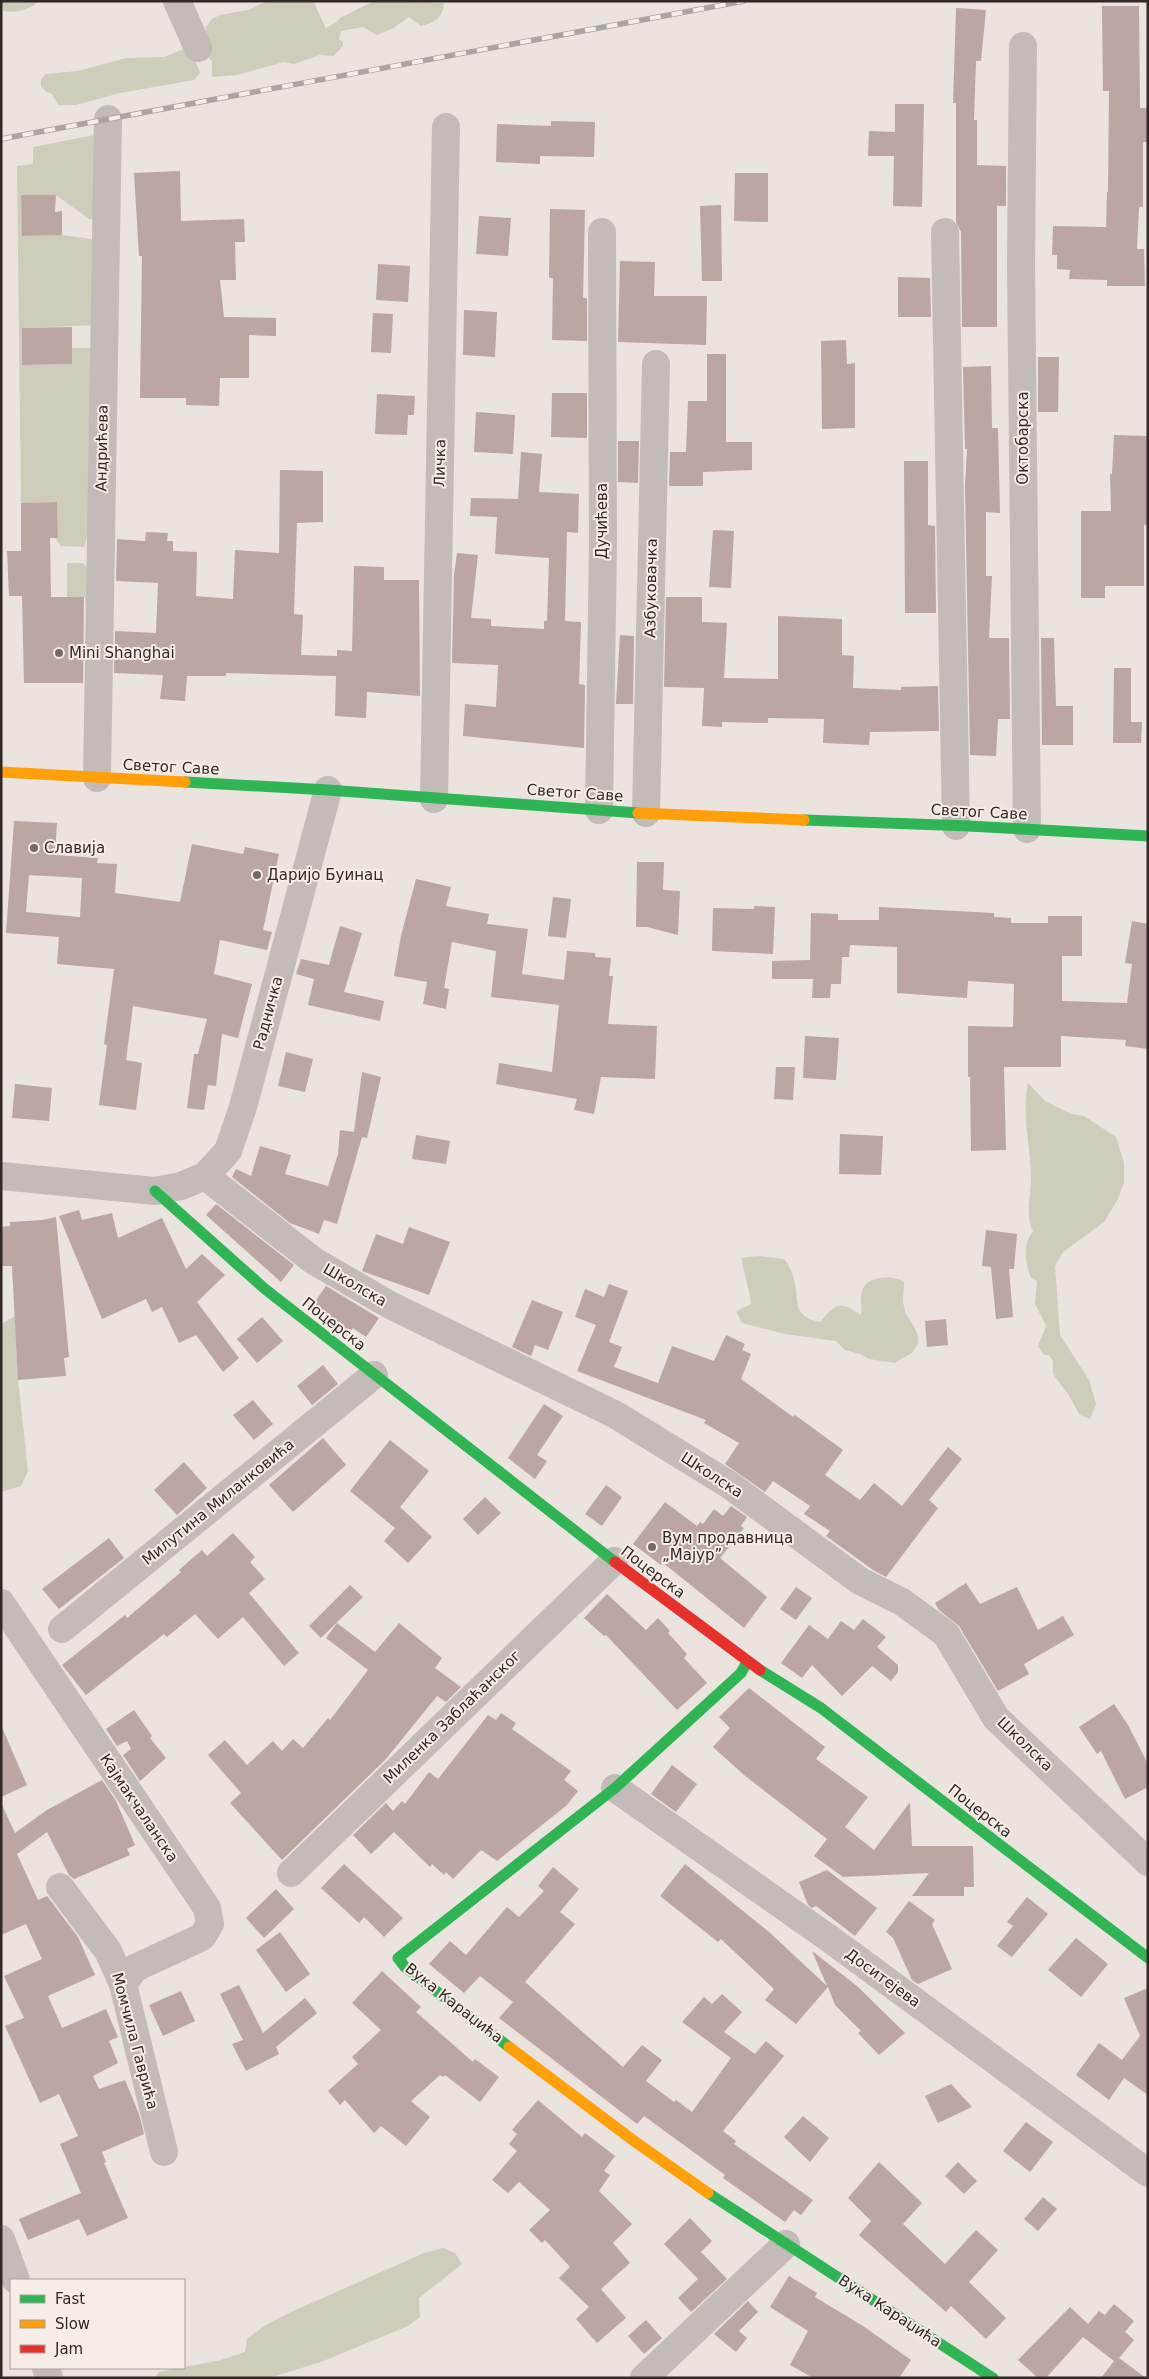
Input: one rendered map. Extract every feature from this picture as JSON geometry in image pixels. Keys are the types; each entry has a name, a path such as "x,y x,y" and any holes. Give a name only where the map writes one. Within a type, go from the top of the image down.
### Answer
{"street":[{"path":"177,1 198,48"},
{"name":"Октобарска","path":"1023,46 1021,266 1027,829"},
{"name":"Андрићева","path":"97,778 108,119"},
{"name":"Личка","path":"434,798 446,127"},
{"name":"Дучићева","path":"599,810 602,553 602,232"},
{"path":"944,232 956,826"},
{"name":"Азбуковачка","path":"646,813 656,364"},
{"name":"Светог Саве","path":"1,772 328,790 646,813 1148,836"},
{"name":"Радничка","path":"155,1191 181,1186 205,1176 228,1151 243,1107 328,790"},
{"path":"1,1176 155,1191"},
{"name":"Школска","path":"205,1176 314,1261 390,1305 616,1415 728,1484 860,1581 902,1602 946,1634 996,1718 1148,1862"},
{"name":"Поцерска","path":"155,1191 265,1289 614,1561 747,1662 821,1708 1148,1958"},
{"name":"Милутина Миланковића","path":"62,1629 374,1374"},
{"name":"Миленка Заблаћанског","path":"291,1873 614,1561"},
{"name":"Кајмакчаланска","path":"1,1604 207,1908 210,1924 202,1937 135,1968 123,1984"},
{"name":"Вука Караџића","path":"747,1662 741,1673 616,1788 409,1947 398,1958 405,1967 434,1990 634,2141 786,2244 993,2378"},
{"name":"Доситејева","path":"616,1788 830,1939 1148,2173"},
{"name":"Момчила Гаврића","path":"60,1887 108,1951 123,1984 164,2152"},
{"path":"1,2239 16,2279"},
{"path":"644,2378 786,2244"}],"green space":[{"path":"1,1 39,1 26,9 14,12 3,11"},
{"path":"268,1 313,1 326,28 337,22 340,18 374,1 444,3 442,12 437,19 421,26 409,17 392,29 377,35 363,27 341,31 339,39 343,42 343,46 334,56 320,55 294,64 284,62 237,75 212,77 212,62 205,53 206,27 212,19 220,15 248,10"},
{"path":"189,47 200,72 194,80 120,93 76,105 58,105 52,94 46,92 41,86 41,79 46,74 78,71 126,58 164,57"},
{"path":"100,134 98,219 89,219 56,195 21,195 22,236 62,235 98,240 97,325 22,328 22,349 32,365 72,364 72,348 96,348 94,515 84,547 61,546 55,538 58,538 57,502 21,503 17,166 33,164 33,147"},
{"path":"67,563 83,563 91,573 93,602 86,605 85,597 67,597"},
{"path":"1028,1083 1045,1101 1071,1114 1084,1116 1116,1137 1124,1163 1124,1182 1118,1199 1104,1222 1063,1252 1055,1266 1060,1335 1089,1380 1096,1404 1090,1419 1080,1415 1068,1394 1053,1374 1053,1361 1049,1355 1044,1355 1038,1346 1046,1326 1035,1304 1037,1281 1031,1278 1026,1254 1027,1242 1033,1231 1029,1220 1031,1167 1026,1119"},
{"path":"757,1256 784,1259 793,1277 798,1307 805,1316 820,1322 830,1311 838,1306 848,1307 861,1315 862,1291 869,1282 875,1279 894,1278 904,1282 904,1307 918,1338 914,1350 895,1363 869,1359 860,1354 845,1350 836,1341 785,1334 742,1323 736,1311 751,1304 742,1258"},
{"path":"15,1316 18,1380 28,1471 21,1486 1,1492 1,1324"},
{"path":"443,2248 455,2253 462,2264 419,2298 420,2317 408,2326 321,2362 269,2378 155,2378 159,2372 185,2369 185,2367 221,2360 245,2352 247,2339 264,2326 424,2253"}],"building":[{"path":"1102,6 1139,6 1140,108 1148,108 1148,142 1143,142 1143,207 1139,207 1137,249 1144,249 1145,286 1107,286 1107,280 1069,279 1070,270 1057,269 1057,255 1052,255 1053,226 1106,227 1109,91 1103,91"},
{"path":"956,8 986,10 981,61 976,61 974,120 977,120 977,165 1006,166 1006,206 997,206 997,327 962,327 961,232 956,222 956,103 953,103"},
{"path":"895,104 924,104 922,207 893,206 894,156 868,156 869,131 895,132"},
{"path":"551,121 595,122 594,157 540,156 540,164 496,162 497,124 551,126"},
{"path":"180,171 181,221 244,219 245,242 235,242 236,280 220,280 224,317 276,318 276,336 249,335 249,378 220,378 219,406 186,405 186,398 140,398 142,256 139,256 134,173"},
{"path":"735,173 768,173 768,222 734,221"},
{"path":"21,195 56,195 55,212 62,211 62,235 22,236"},
{"path":"721,205 722,281 702,281 700,206"},
{"path":"550,209 585,210 583,298 587,298 587,341 552,340 553,278 549,278"},
{"path":"479,216 511,218 508,256 476,254"},
{"path":"620,261 655,262 654,296 707,296 706,345 618,342"},
{"path":"378,264 410,266 408,302 376,300"},
{"path":"898,277 930,278 931,317 898,317"},
{"path":"464,310 497,312 495,357 463,355"},
{"path":"373,313 393,314 391,353 371,352"},
{"path":"72,327 72,364 22,365 22,328"},
{"path":"846,340 847,364 855,363 855,428 822,429 821,341"},
{"path":"707,354 726,354 726,442 752,442 752,470 703,472 703,486 669,486 670,452 686,452 688,401 707,401"},
{"path":"1038,357 1059,357 1058,412 1038,412"},
{"path":"991,366 992,428 998,428 1000,513 986,512 986,576 992,576 989,638 1009,638 1010,719 998,719 996,756 970,755 965,486 967,449 965,449 963,367"},
{"path":"552,393 587,393 587,438 551,437"},
{"path":"377,394 415,396 414,415 408,415 407,435 375,434"},
{"path":"476,412 515,415 513,454 474,452"},
{"path":"1114,435 1148,436 1148,525 1144,525 1144,586 1105,586 1105,598 1081,598 1081,511 1111,511 1110,474 1112,474"},
{"path":"618,441 639,441 638,483 618,482"},
{"path":"521,452 542,454 539,492 579,494 578,533 567,532 565,621 581,622 579,684 585,685 584,748 463,736 465,704 496,707 498,665 452,663 454,575 457,553 478,555 471,618 491,619 491,626 544,629 544,621 547,621 549,558 495,554 497,517 470,516 471,498 518,499"},
{"path":"904,461 928,461 928,525 935,526 936,613 905,613"},
{"path":"280,470 323,471 323,522 297,523 294,614 303,615 301,655 337,656 337,650 352,651 354,566 384,567 384,580 419,580 420,696 367,692 366,718 335,716 336,676 226,673 226,676 187,676 185,701 160,699 163,675 114,673 115,631 156,633 158,583 116,581 117,539 145,541 146,532 168,533 167,541 173,541 173,551 197,552 196,596 233,599 235,550 279,553"},
{"path":"57,502 58,538 50,538 51,597 84,597 83,683 24,683 22,596 9,596 7,551 21,551 21,503"},
{"path":"713,530 734,531 731,588 709,587"},
{"path":"666,597 702,597 702,622 727,623 724,678 778,679 778,616 842,619 842,655 854,656 853,688 901,690 901,687 938,686 939,731 870,732 869,745 823,743 824,719 768,718 768,723 722,722 722,727 702,726 704,688 664,687"},
{"path":"620,635 634,636 633,704 616,704"},
{"path":"1041,638 1054,638 1056,706 1073,706 1073,745 1042,745"},
{"path":"1114,668 1131,668 1131,722 1142,722 1141,743 1113,743"},
{"path":"14,821 57,823 55,855 98,858 97,863 117,864 115,893 180,902 192,844 243,854 245,847 279,854 263,930 272,932 267,950 220,940 214,974 252,984 238,1038 222,1034 216,1086 208,1085 204,1110 187,1108 194,1054 198,1054 207,1019 133,1006 126,1060 142,1063 136,1110 99,1105 107,1045 104,1044 114,969 57,964 59,937 6,933","holes":["29,875 82,878 80,917 26,912"]},
{"path":"637,862 664,862 663,890 680,891 678,935 647,927 636,927"},
{"path":"416,879 451,887 446,906 489,914 487,924 528,929 522,974 564,980 567,951 595,953 595,957 611,958 609,976 613,976 608,1024 657,1026 655,1079 601,1077 594,1114 574,1110 577,1099 496,1084 499,1063 552,1072 559,1005 491,997 496,951 452,942 444,988 449,989 446,1009 423,1004 427,982 394,976 401,936"},
{"path":"553,897 571,899 566,938 548,936"},
{"path":"754,906 775,907 773,954 712,951 713,908 754,909"},
{"path":"879,907 994,913 994,917 1011,918 1011,923 1048,923 1048,916 1082,916 1082,956 1062,956 1062,1001 1127,1003 1132,964 1125,963 1132,921 1148,924 1148,1049 1125,1046 1126,1040 1061,1036 1061,1067 1004,1067 1006,1150 971,1151 968,1026 1013,1027 1014,984 968,981 967,998 897,993 897,947 850,945 849,957 842,957 841,984 831,984 830,998 812,998 813,979 772,979 772,961 810,960 811,913 838,914 838,920 879,920"},
{"path":"340,926 362,933 344,992 384,1001 380,1021 308,1005 314,979 296,974 301,959 329,965"},
{"path":"805,1036 839,1038 836,1080 803,1078"},
{"path":"286,1052 313,1059 305,1092 278,1086"},
{"path":"776,1067 795,1067 793,1100 774,1099"},
{"path":"362,1072 381,1077 367,1138 362,1137 337,1224 324,1220 319,1234 290,1223 232,1177 236,1169 251,1176 260,1146 291,1155 285,1174 328,1186 338,1154 340,1130 354,1132"},
{"path":"15,1084 52,1088 49,1121 12,1118"},
{"path":"840,1134 883,1136 881,1175 839,1174"},
{"path":"416,1135 450,1141 446,1164 412,1159"},
{"path":"216,1204 294,1265 281,1282 206,1215"},
{"path":"79,1210 82,1220 112,1213 118,1238 162,1218 186,1269 202,1254 225,1275 197,1302 239,1358 223,1372 196,1335 179,1343 162,1307 152,1312 146,1299 102,1319 59,1216"},
{"path":"56,1217 69,1357 64,1358 66,1376 18,1380 12,1266 1,1266 1,1227 10,1226 10,1222"},
{"path":"409,1227 450,1242 429,1295 362,1271 376,1234 403,1244"},
{"path":"986,1230 1017,1234 1014,1269 1009,1269 1013,1317 996,1319 991,1267 982,1266"},
{"path":"609,1284 628,1291 609,1342 622,1347 614,1367 658,1383 672,1346 714,1361 726,1335 745,1344 742,1350 751,1354 741,1379 843,1450 825,1475 860,1500 874,1483 902,1506 948,1447 962,1459 929,1500 938,1508 886,1577 873,1570 826,1536 830,1531 804,1514 810,1506 773,1481 765,1492 725,1464 739,1443 704,1423 706,1420 577,1371 596,1325 575,1317 585,1289 604,1297"},
{"path":"326,1286 379,1318 366,1337 353,1328 348,1334 312,1306"},
{"path":"532,1300 563,1312 548,1350 535,1345 531,1356 512,1347"},
{"path":"262,1317 283,1341 257,1363 237,1339"},
{"path":"946,1319 948,1345 927,1347 925,1321"},
{"path":"323,1365 338,1384 312,1405 297,1386"},
{"path":"253,1400 273,1424 254,1440 233,1415"},
{"path":"544,1404 563,1416 537,1455 547,1461 535,1479 508,1458"},
{"path":"323,1438 346,1465 293,1512 269,1485"},
{"path":"390,1440 429,1471 400,1507 432,1537 408,1563 384,1541 395,1528 350,1491"},
{"path":"184,1462 207,1488 177,1515 154,1490"},
{"path":"606,1485 622,1497 602,1526 585,1514"},
{"path":"485,1497 501,1513 478,1535 463,1519"},
{"path":"665,1502 697,1526 700,1522 703,1524 714,1509 723,1516 731,1506 747,1517 741,1526 744,1528 720,1558 767,1597 744,1628 662,1562 661,1565 633,1544"},
{"path":"233,1533 255,1557 250,1562 265,1579 249,1593 299,1653 284,1666 243,1617 218,1639 195,1614 167,1637 164,1634 86,1695 62,1665 125,1615 127,1618 181,1572 179,1570 202,1550 207,1556"},
{"path":"109,1538 124,1558 59,1609 42,1589"},
{"path":"966,1583 980,1604 1017,1587 1038,1630 1063,1616 1074,1635 1024,1664 1029,1674 998,1691 959,1626 939,1610 935,1603"},
{"path":"350,1585 363,1597 321,1638 309,1626"},
{"path":"796,1587 812,1598 796,1620 780,1609"},
{"path":"607,1594 646,1630 658,1618 670,1631 668,1633 687,1654 684,1658 707,1683 677,1710 606,1635 604,1636 584,1618"},
{"path":"863,1619 886,1637 877,1647 898,1665 898,1672 891,1681 872,1666 842,1696 812,1665 802,1678 781,1663 809,1625 828,1639 841,1621 854,1630"},
{"path":"337,1623 375,1652 399,1623 442,1658 435,1668 461,1687 446,1702 437,1696 386,1759 282,1860 230,1803 241,1793 208,1755 225,1740 247,1765 273,1741 282,1751 293,1739 303,1748 328,1718 330,1720 368,1670 326,1638"},
{"path":"749,1688 825,1747 816,1759 868,1797 845,1827 874,1850 910,1802 912,1846 973,1846 974,1887 964,1887 964,1896 912,1896 929,1873 843,1877 814,1856 827,1839 744,1775 713,1747 730,1728 719,1717"},
{"path":"1114,1704 1128,1725 1148,1764 1148,1787 1125,1799 1101,1751 1097,1754 1079,1727"},
{"path":"134,1710 152,1736 150,1738 166,1758 140,1781 123,1755 131,1749 127,1741 117,1746 106,1729"},
{"path":"501,1713 516,1723 512,1729 571,1771 564,1780 578,1791 567,1805 497,1861 481,1850 453,1879 446,1872 444,1875 432,1864 430,1867 394,1832 371,1854 353,1835 386,1803 393,1811 402,1801 405,1804 429,1772 438,1779 488,1715 496,1720"},
{"path":"1,1725 27,1785 1,1797"},
{"path":"672,1765 697,1784 676,1812 651,1794"},
{"path":"102,1780 116,1801 135,1845 127,1849 130,1855 74,1879 69,1875 47,1832 17,1854 38,1900 47,1896 78,1937 95,1975 48,1996 62,2028 106,2009 118,2037 109,2041 118,2063 93,2076 99,2089 125,2080 139,2114 144,2134 102,2152 106,2162 104,2163 128,2218 87,2236 79,2219 28,2240 19,2219 81,2193 60,2144 78,2136 59,2094 40,2103 5,2026 24,2018 4,1976 42,1959 26,1924 1,1935 1,1803 15,1833 47,1810"},
{"path":"344,1864 403,1918 384,1937 364,1917 359,1923 321,1888"},
{"path":"685,1864 769,1932 827,1986 812,1951 857,1986 905,2033 879,2055 858,2033 861,2031 835,2005 828,1987 796,2024 765,2000 774,1989 721,1939 718,1942 660,1896"},
{"path":"553,1867 579,1889 560,1912 575,1924 525,1982 623,2067 642,2045 662,2060 646,2081 674,2102 676,2100 692,2112 731,2058 682,2022 704,1997 712,2004 722,1994 742,2012 724,2032 755,2054 766,2041 784,2056 723,2131 736,2141 734,2144 813,2200 801,2215 794,2210 785,2222 723,2178 725,2175 644,2116 637,2124 499,2018 513,2002 480,1976 464,1993 429,1964 450,1941 466,1955 507,1907 519,1917 544,1891 538,1886"},
{"path":"827,1870 877,1908 855,1936 816,1906 812,1908 808,1905 799,1882"},
{"path":"276,1889 294,1909 264,1938 246,1918"},
{"path":"1027,1897 1048,1914 1012,1957 997,1946 1013,1926 1007,1922"},
{"path":"909,1901 935,1920 932,1924 952,1969 918,1984 912,1980 893,1938 886,1932"},
{"path":"280,1932 310,1974 286,1992 256,1950"},
{"path":"1076,1938 1108,1964 1081,1997 1048,1970"},
{"path":"382,1971 421,2007 416,2012 473,2062 475,2059 499,2077 480,2102 445,2075 443,2077 440,2075 411,2101 430,2117 406,2146 381,2126 374,2133 345,2100 340,2105 328,2091 358,2064 352,2057 381,2030 352,2003"},
{"path":"239,1985 263,2033 305,1998 317,2013 276,2047 279,2054 246,2071 232,2044 243,2040 220,1994"},
{"path":"1148,1988 1148,2095 1124,2078 1109,2100 1076,2075 1099,2043 1122,2060 1140,2036 1124,1998"},
{"path":"181,1991 195,2021 163,2036 149,2005"},
{"path":"951,2084 972,2107 938,2123 925,2096"},
{"path":"538,2100 582,2137 585,2133 615,2156 604,2171 610,2175 599,2191 632,2224 613,2243 630,2263 601,2289 626,2318 597,2343 576,2319 589,2307 559,2278 570,2267 545,2240 542,2243 529,2230 550,2210 519,2182 508,2193 492,2180 517,2151 509,2144 517,2134 512,2130"},
{"path":"803,2116 829,2138 810,2162 784,2137"},
{"path":"1026,2122 1053,2142 1030,2172 1003,2151"},
{"path":"879,2162 922,2203 903,2224 945,2264 976,2230 998,2250 969,2282 1006,2318 986,2339 951,2306 946,2312 859,2235 871,2221 848,2198"},
{"path":"958,2162 977,2181 964,2194 945,2176"},
{"path":"1043,2197 1057,2209 1038,2231 1024,2219"},
{"path":"690,2218 712,2241 701,2252 727,2279 691,2312 678,2298 698,2279 664,2244"},
{"path":"789,2276 817,2293 815,2297 863,2326 911,2360 899,2378 813,2378 790,2365 808,2331 770,2307"},
{"path":"748,2301 758,2312 739,2331 747,2338 736,2352 714,2334"},
{"path":"1114,2304 1134,2321 1125,2332 1134,2340 1119,2358 1146,2378 1101,2378 1114,2361 1083,2337 1046,2378 1038,2378 1018,2360 1070,2307 1088,2324 1099,2311 1105,2315"},
{"path":"646,2320 662,2338 644,2354 628,2336"}],"railway":[{"path":"1,139 744,1"}],"traffic: fast":[{"path":"185,782 328,790 638,813"},
{"path":"804,820 969,826 1148,836"},
{"path":"155,1191 265,1289 615,1562"},
{"path":"509,2047 405,1967 398,1958 615,1788 741,1673 747,1662"},
{"path":"760,1670 821,1708 1148,1958"},
{"path":"708,2193 993,2378"}],"traffic: slow":[{"path":"1,772 185,782"},
{"path":"638,813 804,820"},
{"path":"509,2047 634,2141 708,2193"}],"traffic: jam":[{"path":"615,1562 760,1670"}],"place":[{"name":"Mini Shanghai","path":"59,653"},
{"name":"Славија","path":"34,848"},
{"name":"Даријо Буинац","path":"257,875"},
{"name":"Вум продавница „Мајур”","path":"652,1547"}]}
